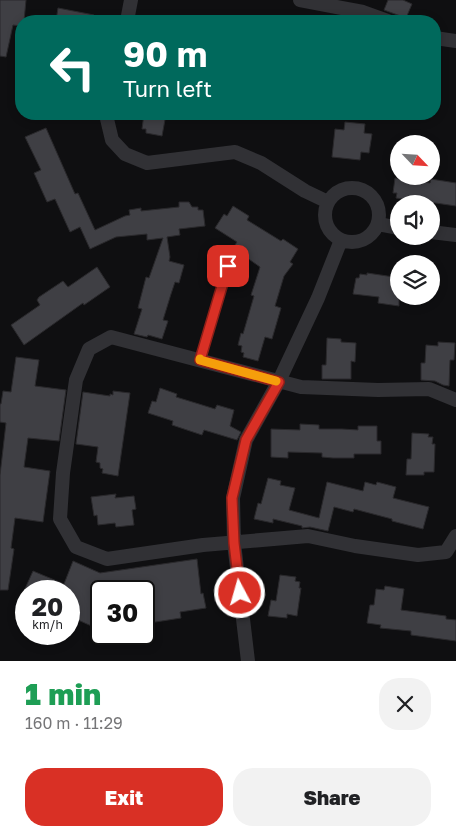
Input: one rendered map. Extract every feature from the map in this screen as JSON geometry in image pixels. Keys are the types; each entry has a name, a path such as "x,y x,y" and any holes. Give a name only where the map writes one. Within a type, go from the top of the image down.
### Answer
{"street":[{"path":"128,15 131,0"},
{"path":"300,0 371,15"},
{"path":"441,39 456,41"},
{"path":"107,120 112,140 125,154 147,163 234,152 261,163 305,191 328,202"},
{"path":"350,188 367,192 374,198 378,206 378,224 374,232 359,242 341,240 328,229 325,211 328,202 333,195 341,190 350,188"},
{"path":"378,224 390,226"},
{"path":"440,233 456,235"},
{"path":"248,661 234,543 232,498 246,440 279,382 318,298 341,240"},
{"path":"456,400 429,389 378,390 300,386 111,338 88,349 76,380 60,519 76,547 107,559 203,544 308,536 355,546 418,555 446,552 456,536"}],"lane":[{"path":"200,360 228,266"}],"building":[{"path":"0,0 26,0 25,15 15,15 15,25 13,25 6,57 0,56"},
{"path":"388,0 403,0 412,4 407,15 398,15 384,10"},
{"path":"58,8 94,15 57,15"},
{"path":"143,120 165,120 162,136 146,133 146,129 142,129"},
{"path":"345,122 365,124 364,133 372,134 369,153 361,152 360,160 332,157 335,129 344,130"},
{"path":"46,128 75,194 78,193 95,230 130,215 129,210 141,208 141,211 179,207 179,202 189,202 192,207 198,207 198,210 203,210 205,226 179,229 180,235 167,237 169,261 184,265 179,283 175,282 163,320 168,321 162,339 134,334 142,309 138,308 146,277 149,278 163,238 147,240 147,234 116,237 90,249 80,227 70,232 55,199 47,202 34,173 41,170 25,137"},
{"path":"440,180 456,183 456,206 440,204 440,195 397,195 397,193 393,193 394,185 440,185"},
{"path":"233,206 249,216 247,220 298,249 290,262 293,264 284,276 275,306 281,308 272,339 265,337 258,361 243,357 244,353 241,352 242,346 238,345 254,296 251,295 260,267 243,255 245,252 235,245 237,242 215,228 224,214 227,216"},
{"path":"97,267 110,287 84,305 83,303 24,345 11,325 40,305 37,300 39,297 63,281 68,287"},
{"path":"367,273 390,276 390,305 378,303 379,297 353,294 356,278 359,278 360,274 367,275"},
{"path":"327,338 341,339 341,342 356,343 355,362 351,361 351,379 322,379 322,365 326,365"},
{"path":"438,342 455,343 454,360 450,360 449,386 435,381 421,380 421,363 425,363 426,345 438,346"},
{"path":"16,357 39,360 35,386 66,390 59,441 28,438 24,467 50,471 43,522 15,518 11,548 14,549 8,590 0,590 0,475 6,423 0,422 0,404 3,391 11,392"},
{"path":"160,388 177,394 176,397 215,409 217,405 234,410 230,426 241,432 237,440 204,430 202,435 172,425 173,421 148,413 152,401 156,402"},
{"path":"113,391 130,393 118,476 102,473 103,469 100,468 100,463 96,462 98,447 76,444 83,392 110,396 110,394 113,395"},
{"path":"300,424 319,425 319,429 358,430 358,426 377,426 377,441 381,441 381,454 354,454 354,458 333,458 322,457 322,453 288,452 288,458 271,457 271,429 300,430"},
{"path":"412,433 429,434 428,437 433,437 432,444 435,444 434,472 424,472 424,475 406,475 407,459 411,459"},
{"path":"268,478 281,481 280,485 295,488 289,510 319,518 327,482 363,491 365,482 376,485 377,482 396,487 393,498 429,507 423,529 354,509 353,512 334,507 328,531 310,527 302,528 302,526 273,519 273,523 254,519 258,503 261,504"},
{"path":"116,494 115,498 134,496 136,509 132,510 134,525 116,527 115,523 98,525 97,515 94,516 91,497"},
{"path":"197,559 201,594 203,593 206,608 180,612 181,618 155,622 155,580 90,580 90,625 80,621 80,580 66,580 73,561 100,573"},
{"path":"33,571 54,580 29,580"},
{"path":"280,575 296,577 295,581 300,582 299,588 301,588 297,616 287,614 287,618 268,616 271,600 276,601"},
{"path":"385,586 404,589 401,610 446,616 446,619 456,620 456,641 411,635 411,631 380,628 381,625 367,623 370,605 374,605 376,589 384,590"}],"slow traffic":[{"path":"200,359 276,381"}],"route":[{"path":"228,266 200,360 279,382 246,440 232,498 234,543 240,593"}]}
